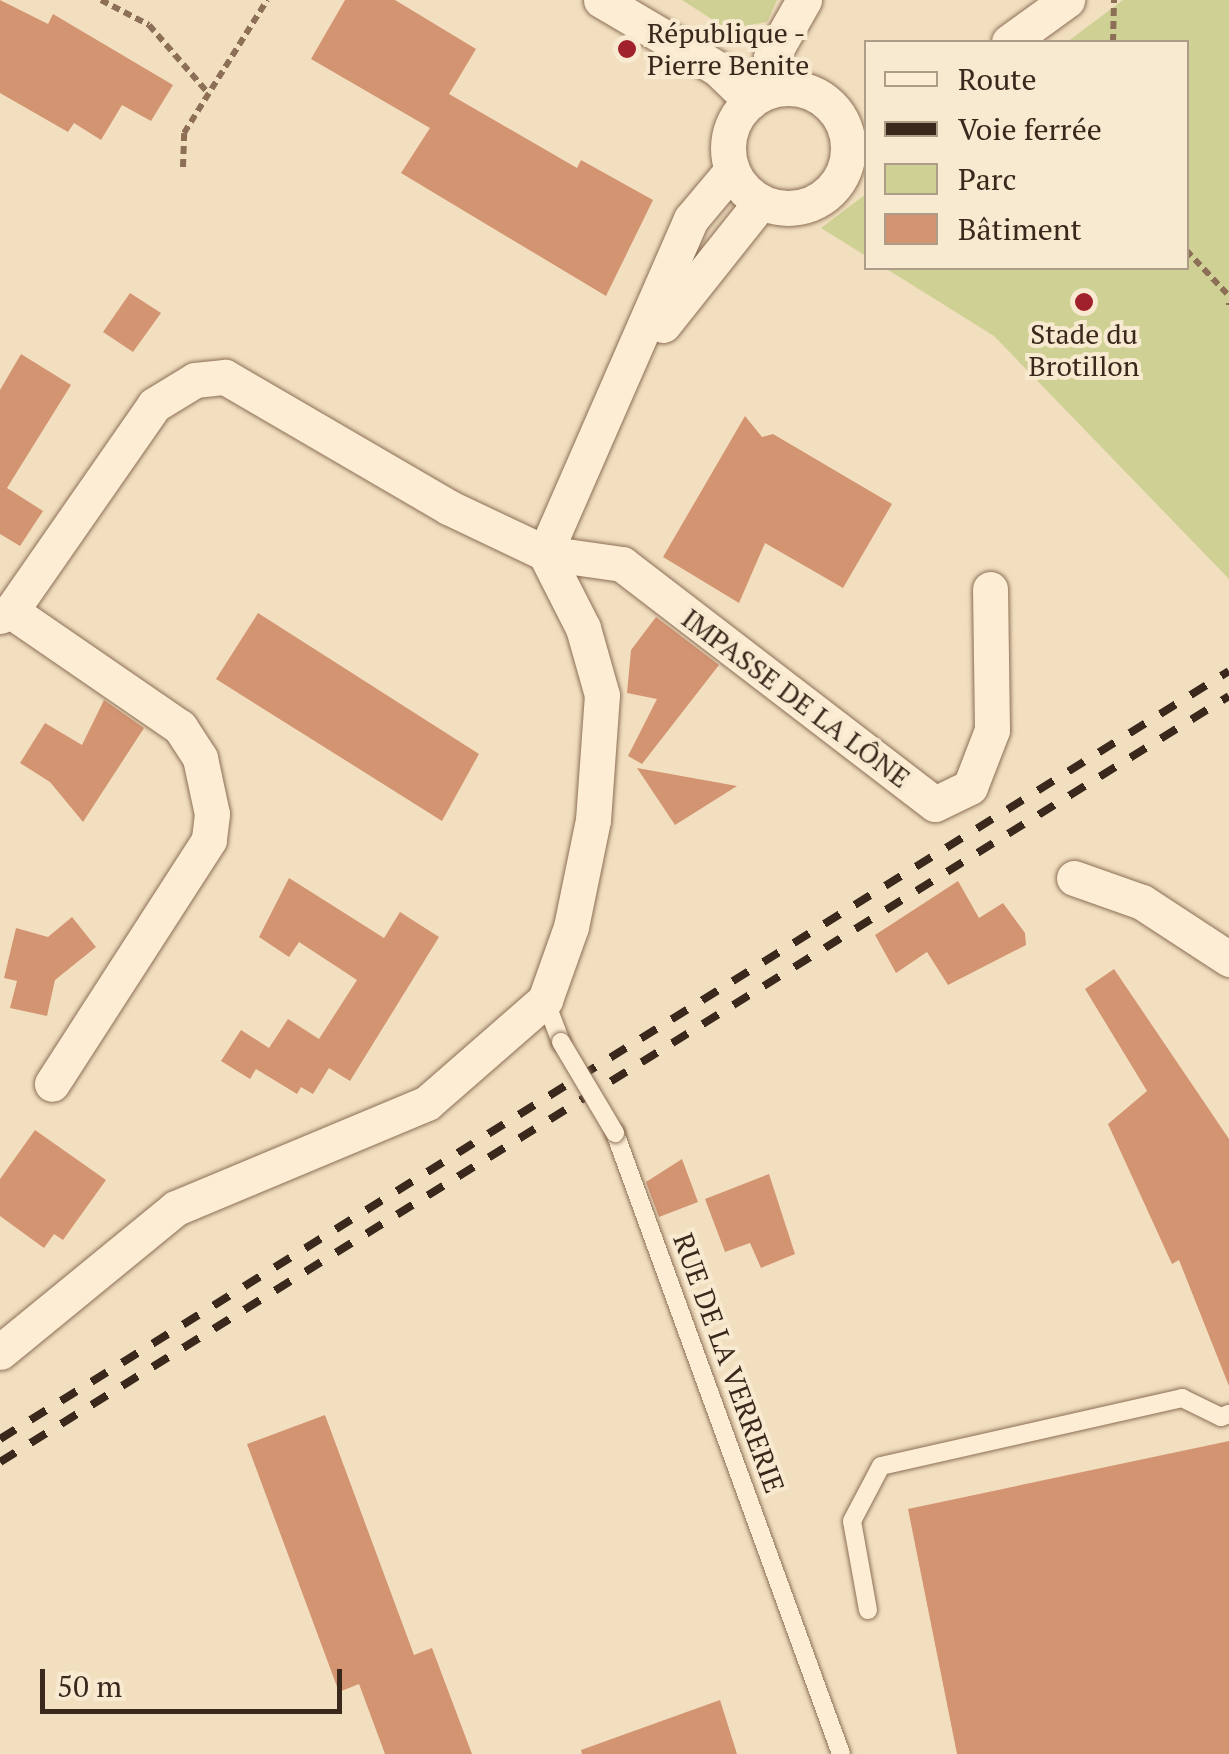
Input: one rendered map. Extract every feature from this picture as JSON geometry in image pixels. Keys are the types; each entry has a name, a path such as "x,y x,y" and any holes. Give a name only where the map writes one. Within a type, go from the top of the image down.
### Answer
{"street":[{"path":"601,0 759,96 809,91 827,102 857,136 840,178 827,194 789,208 761,202 732,170 730,132 759,96 771,58 804,0"},
{"path":"1012,40 1067,0"},
{"path":"545,553 630,370 691,219 732,170"},
{"path":"630,370 724,240 761,202"},
{"path":"0,1352 176,1208 427,1104 545,1000 572,927 593,820 602,695 584,628 545,553 448,507 225,377 196,380 142,420 6,614 180,727 200,758 212,814 209,840 52,1084"},
{"name":"IMPASSE DE LA LÔNE","path":"545,553 622,564 935,804 970,787 992,730 990,590"},
{"path":"1074,878 1142,902 1229,959"}],"lane":[{"name":"RUE DE LA VERRERIE","path":"545,1000 561,1042 616,1133 841,1754"},
{"path":"868,1610 852,1521 881,1466 1182,1398 1220,1416 1229,1414"}],"path":[{"path":"101,0 149,25 208,94"},
{"path":"183,167 184,133 266,0"},
{"path":"1113,40 1114,0"},
{"path":"1189,254 1229,302"}],"green space":[{"path":"682,0 777,0 767,22 727,29"},
{"name":"Stade du Brotillon","path":"1123,0 1229,0 1229,579 994,336 888,270 1189,270 1189,40 1070,40"},
{"path":"864,196 864,255 821,228"}],"building":[{"path":"0,0 48,24 53,14 173,85 151,121 122,105 101,140 74,123 68,132 0,93"},
{"path":"345,0 395,0 476,49 449,94 577,168 581,160 653,200 606,296 401,173 430,128 311,59"},
{"path":"130,293 161,313 133,352 103,332"},
{"path":"21,354 71,385 7,488 43,511 20,546 0,534 0,390"},
{"path":"745,416 762,437 773,434 892,504 843,588 765,543 739,603 663,557"},
{"path":"258,613 479,754 442,821 216,679"},
{"path":"656,617 719,665 642,764 628,756 657,699 627,693 631,650"},
{"path":"104,700 144,728 83,822 50,782 20,763 45,723 82,745"},
{"path":"637,768 737,786 675,825"},
{"path":"289,878 384,938 400,912 439,937 350,1081 329,1068 313,1094 301,1087 297,1094 256,1069 250,1079 221,1061 241,1030 269,1048 288,1019 319,1039 357,980 299,942 289,957 259,937"},
{"path":"958,881 979,918 1003,903 1025,933 1026,945 948,985 927,952 896,973 875,935"},
{"path":"72,917 96,947 55,980 47,1016 10,1008 17,981 4,978 16,928 48,937"},
{"path":"1114,969 1229,1139 1229,1386 1179,1260 1172,1264 1108,1124 1147,1091 1085,989"},
{"path":"35,1130 106,1180 63,1240 54,1234 44,1248 0,1216 0,1179"},
{"path":"682,1159 698,1202 659,1217 646,1182"},
{"path":"769,1174 795,1254 761,1268 750,1243 725,1252 705,1199"},
{"path":"325,1415 414,1655 432,1648 472,1754 385,1754 359,1684 339,1692 247,1444"},
{"path":"1229,1441 1229,1754 957,1754 908,1509"},
{"path":"720,1700 737,1754 582,1754 581,1750"}],"railway":[{"path":"0,1439 1229,671"},
{"path":"0,1462 1229,696"}],"place":[{"name":"République - Pierre Benite","path":"627,49"},
{"name":"Stade du Brotillon","path":"1084,302"}]}
